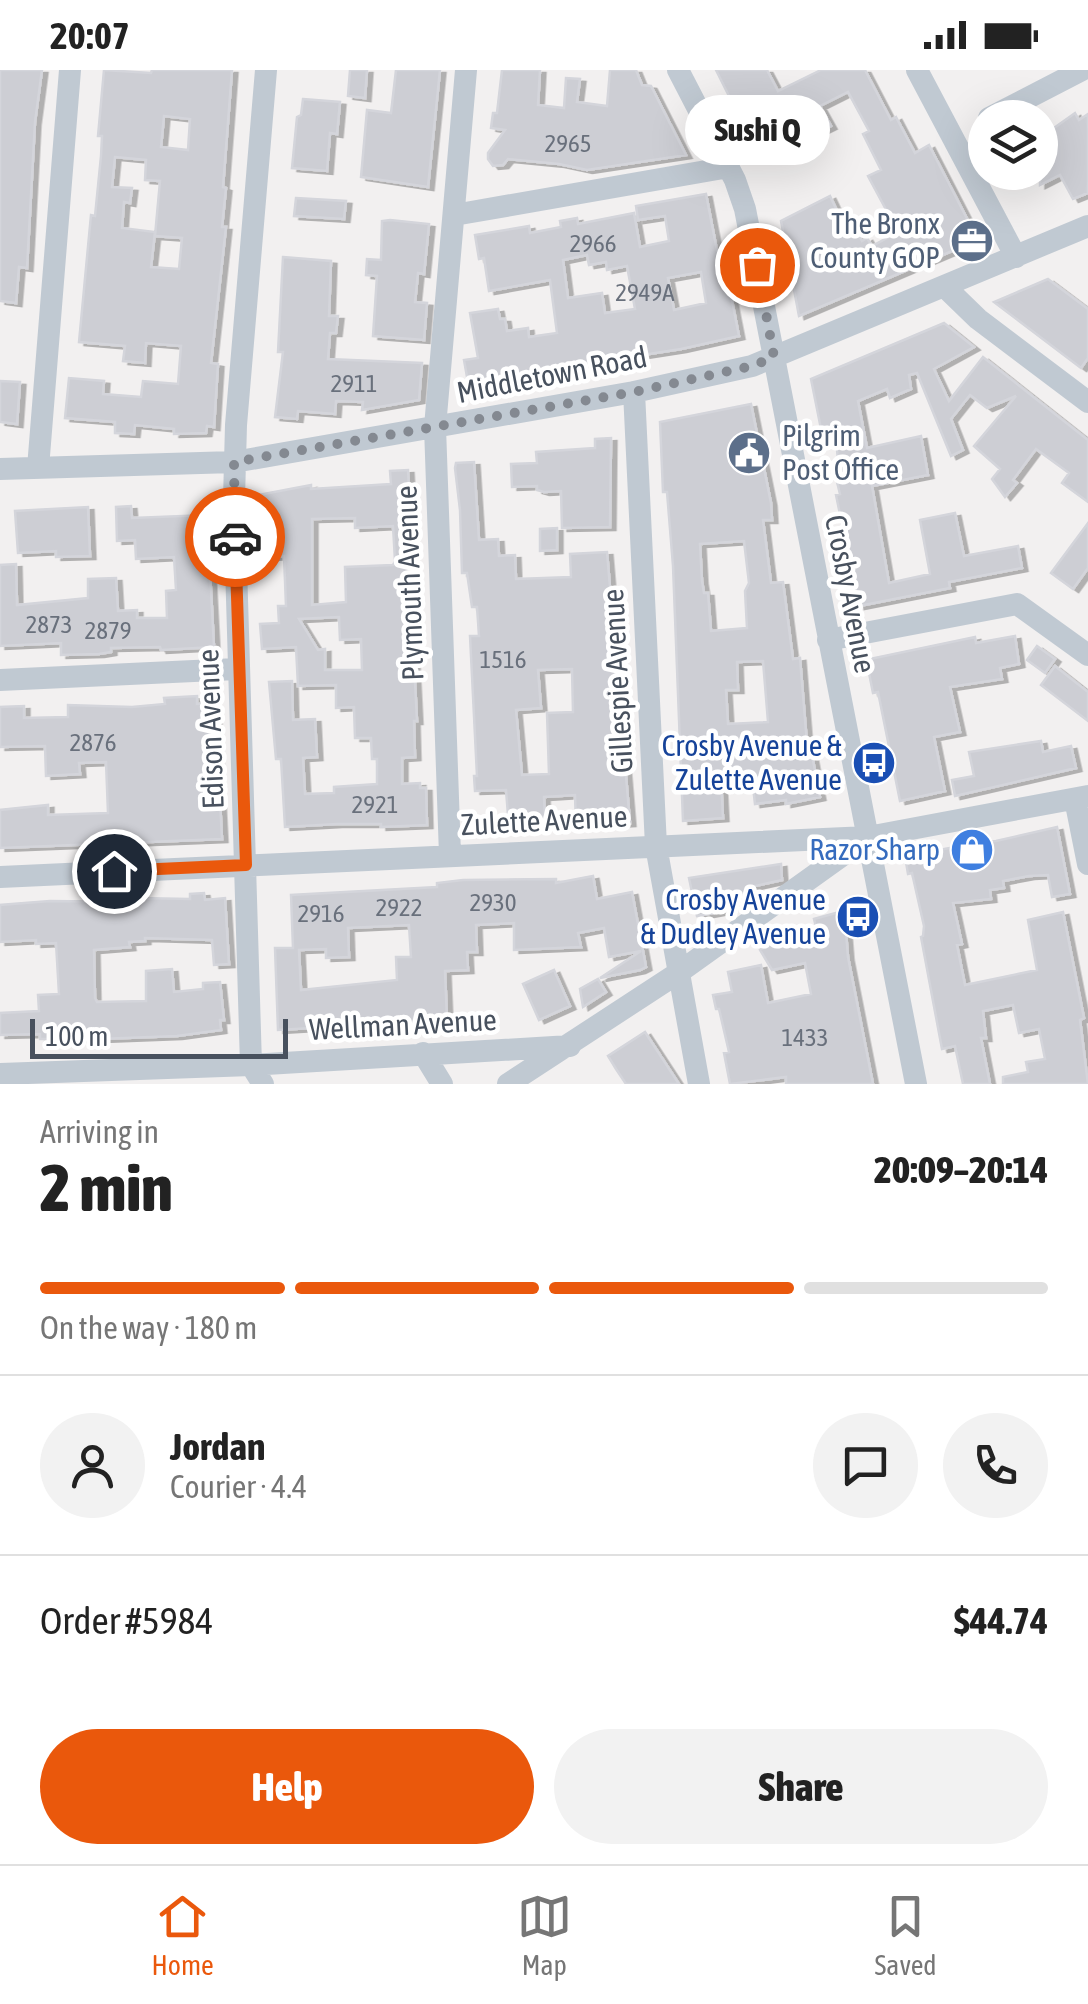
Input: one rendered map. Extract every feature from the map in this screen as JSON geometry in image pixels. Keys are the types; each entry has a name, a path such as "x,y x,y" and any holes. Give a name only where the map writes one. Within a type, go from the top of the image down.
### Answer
{"street":[{"path":"38,468 70,70"},
{"name":"Edison Avenue","path":"257,1074 237,668 234,462 266,70"},
{"name":"Plymouth Avenue","path":"450,855 435,428 466,70"},
{"name":"Crosby Avenue","path":"678,70 746,208 916,1084"},
{"path":"917,70 1016,257"},
{"path":"1023,100 1082,70"},
{"path":"952,136 968,128"},
{"path":"454,215 729,167"},
{"name":"Middletown Road","path":"0,469 234,462 634,392 752,366 1088,226"},
{"path":"945,287 978,319 1088,402"},
{"name":"Gillespie Avenue","path":"634,392 656,846 700,1084"},
{"path":"828,640 1017,604 1088,655"},
{"path":"0,680 237,668"},
{"path":"1082,798 1088,864"},
{"name":"Zulette Avenue","path":"0,877 868,837 1082,798"},
{"path":"508,1084 678,973 868,837"},
{"name":"Wellman Avenue","path":"0,1074 257,1074 423,1053 570,1046"},
{"path":"423,1053 442,1084"}],"building":[{"path":"0,70 42,70 35,122 27,268 19,267 16,303 0,301"},
{"path":"104,70 232,70 223,187 226,188 222,227 226,227 211,363 218,364 214,427 207,426 206,433 174,434 174,429 135,425 134,434 115,433 115,422 65,418 69,378 104,381 103,394 141,397 143,381 178,384 181,346 146,343 145,363 123,361 125,346 79,342 91,215 95,216 101,156 102,136 98,136","holes":["164,116 190,119 188,150 161,147","115,157 146,160 145,180 160,181 155,236 182,238 179,269 151,267 155,232 122,228 124,202 130,203 132,188 112,187"]},
{"path":"350,70 367,70 365,98 348,96"},
{"path":"396,70 440,70 428,187 361,177 367,110 391,113"},
{"path":"502,70 540,70 538,105 564,108 566,78 580,79 577,102 607,106 610,70 636,70 642,85 651,86 686,155 587,170 508,159 503,165 493,166 488,153 505,130 491,128 493,113 497,113"},
{"path":"716,70 767,70 778,91 821,70 865,70 891,120 896,117 915,153 929,145 978,240 799,316 781,221 830,196 841,219 848,215 862,241 867,238 872,246 898,232 868,176 881,170 863,134 869,131 848,92 820,106 831,126 766,158 747,122 743,124"},
{"path":"303,99 340,102 337,134 330,133 327,171 292,168 297,117 301,115"},
{"path":"1075,113 1079,120 1088,114 1088,193 1073,199 1058,176 1058,125"},
{"path":"706,194 739,336 524,374 524,378 469,388 464,360 478,358 470,313 498,309 507,331 528,328 529,337 557,333 550,280 489,291 484,258 479,259 475,235 529,226 530,233 561,227 560,221 577,218 578,224 634,213 640,247 669,241 665,216 638,220 636,206","holes":["587,255 589,265 606,262 607,270 627,266 635,309 605,313 602,293 568,298 563,260","701,272 706,303 674,310 668,278"]},
{"path":"296,198 346,201 344,219 294,216"},
{"path":"382,221 429,224 424,274 418,273 415,302 427,303 424,340 373,336 377,276 366,275 367,259 381,260"},
{"path":"283,257 331,261 329,316 338,316 336,333 330,333 328,359 422,363 419,400 362,410 363,402 336,401 335,414 298,411 297,419 275,417 283,352 278,352"},
{"path":"1048,279 1088,309 1088,358 1081,368 994,302"},
{"path":"944,323 974,347 934,369 949,401 983,357 1088,440 1088,502 1062,483 1069,473 1036,449 1005,497 992,479 1000,469 974,446 1016,396 987,408 970,395 951,419 963,450 951,456 917,373 909,375 911,389 890,398 887,389 858,401 867,448 921,436 928,475 872,486 889,583 930,574 920,520 955,513 964,556 1018,546 1022,568 949,582 950,588 859,606 836,495 840,494 836,478 840,477 836,441 824,444 811,379"},
{"path":"0,381 20,382 17,424 0,422"},
{"path":"751,404 771,503 772,520 763,520 771,583 783,582 793,659 800,658 808,756 812,755 820,797 786,804 786,800 755,804 752,778 721,779 723,818 683,821 673,566 667,492 663,492 660,422","holes":["744,541 749,583 745,591 747,628 711,631 700,544","763,661 768,722 728,724 726,690 738,690 737,662"]},
{"path":"611,438 610,527 562,528 561,491 544,492 537,490 537,486 512,487 511,464 537,463 536,452 595,448 595,439"},
{"path":"474,462 479,540 498,539 499,556 515,555 516,579 571,577 570,554 607,552 630,823 576,826 575,795 544,797 545,817 508,815 506,790 475,791 470,636 479,636 477,607 472,607 467,573 462,573 456,463","holes":["572,669 573,712 547,713 549,774 522,775 516,710 541,708 538,670"]},
{"path":"408,470 411,526 407,526 417,721 415,757 402,758 402,784 420,783 420,788 426,788 427,825 285,827 281,759 276,759 269,682 292,681 293,720 315,719 317,757 303,758 305,794 377,784 377,759 372,759 371,738 355,738 354,707 336,708 336,685 298,686 296,647 262,649 260,624 279,623 278,606 286,606 284,556 257,558 259,541 253,496 311,485 311,489 391,484 390,471","holes":["355,518 355,528 393,526 395,561 393,565 345,567 346,602 312,605 312,519","339,617 340,640 361,639 362,670 325,670 325,649 318,650 299,619"]},
{"path":"131,506 132,518 207,515 214,647 111,648 111,652 99,654 61,655 61,643 0,646 0,565 16,564 17,605 88,598 88,579 116,578 118,611 137,610 137,618 167,618 166,591 176,590 174,557 136,559 135,540 117,541 116,507"},
{"path":"88,507 90,556 56,557 56,551 18,553 15,511"},
{"path":"1088,523 1088,568 1073,589 1051,573"},
{"path":"557,528 557,550 540,551 540,529"},
{"path":"1015,636 1019,664 1000,668 1002,679 950,687 960,732 934,737 945,791 900,801 878,692 873,693 870,659 975,637 976,643"},
{"path":"1037,646 1055,659 1045,673 1027,660"},
{"path":"1055,666 1088,692 1088,721 1041,685"},
{"path":"197,696 197,704 215,703 222,839 0,848 0,810 48,805 48,815 108,813 106,762 79,763 80,774 46,776 45,746 0,747 0,707 24,706 24,718 68,717 68,705 132,707 165,704 164,698"},
{"path":"1041,741 1043,752 1071,746 1076,768 955,796 952,780 974,776 969,752"},
{"path":"1057,827 1070,894 1052,897 1048,875 1029,876 1003,881 1004,888 990,890 991,899 953,903 962,944 957,945 965,985 1037,970 1028,920 1063,912 1084,1018 1080,1020 1088,1084 1003,1084 1003,1077 1028,1072 1026,1062 1045,1059 1039,1029 1019,1033 1013,1005 983,1011 986,1038 981,1038 990,1084 963,1084 955,1046 942,1049 921,937 924,926 905,856"},
{"path":"781,864 782,880 746,888 749,899 729,905 730,910 697,916 689,878"},
{"path":"593,876 597,899 632,892 646,967 600,978 641,951 609,957 604,928 578,933 581,947 514,950 514,923 476,925 477,952 467,952 468,970 445,971 447,1020 278,1030 275,948 293,948 291,895 437,887 437,883 463,880 556,879 556,883","holes":["409,925 411,957 396,957 397,980 301,990 299,950 326,949 326,958 349,957 348,928"]},
{"path":"204,893 205,900 225,898 229,964 214,965 212,940 145,938 129,942 130,947 94,950 95,998 97,1002 146,1001 146,971 172,969 174,992 203,989 203,983 220,982 224,1020 220,1020 221,1030 99,1039 0,1035 0,1013 39,1011 38,995 59,994 56,943 0,942 0,905 190,899 190,894"},
{"path":"850,909 854,930 846,932 848,957 873,1084 786,1084 786,1077 730,1084 724,1053 729,1052 713,995 732,992 728,972 761,965 768,1003 811,994 805,963 772,970 760,950 795,928 816,927 814,919"},
{"path":"554,970 570,1006 539,1020 523,984"},
{"path":"598,979 606,992 583,1007 580,989"},
{"path":"645,1032 679,1084 626,1084 616,1069 608,1056"}],"way so far":[{"path":"235,537 234,462 634,392 752,366 774,357 757,265"}],"place":[{"name":"The Bronx County GOP","path":"972,241"},
{"name":"Sushi Q","path":"757,265"},
{"name":"Pilgrim Post Office","path":"749,453"},
{"name":"Crosby Avenue & Zulette Avenue","path":"874,763"},
{"name":"Razor Sharp","path":"972,850"},
{"name":"Crosby Avenue & Dudley Avenue","path":"858,917"}],"route":[{"path":"114,871 246,865 235,537"}]}
